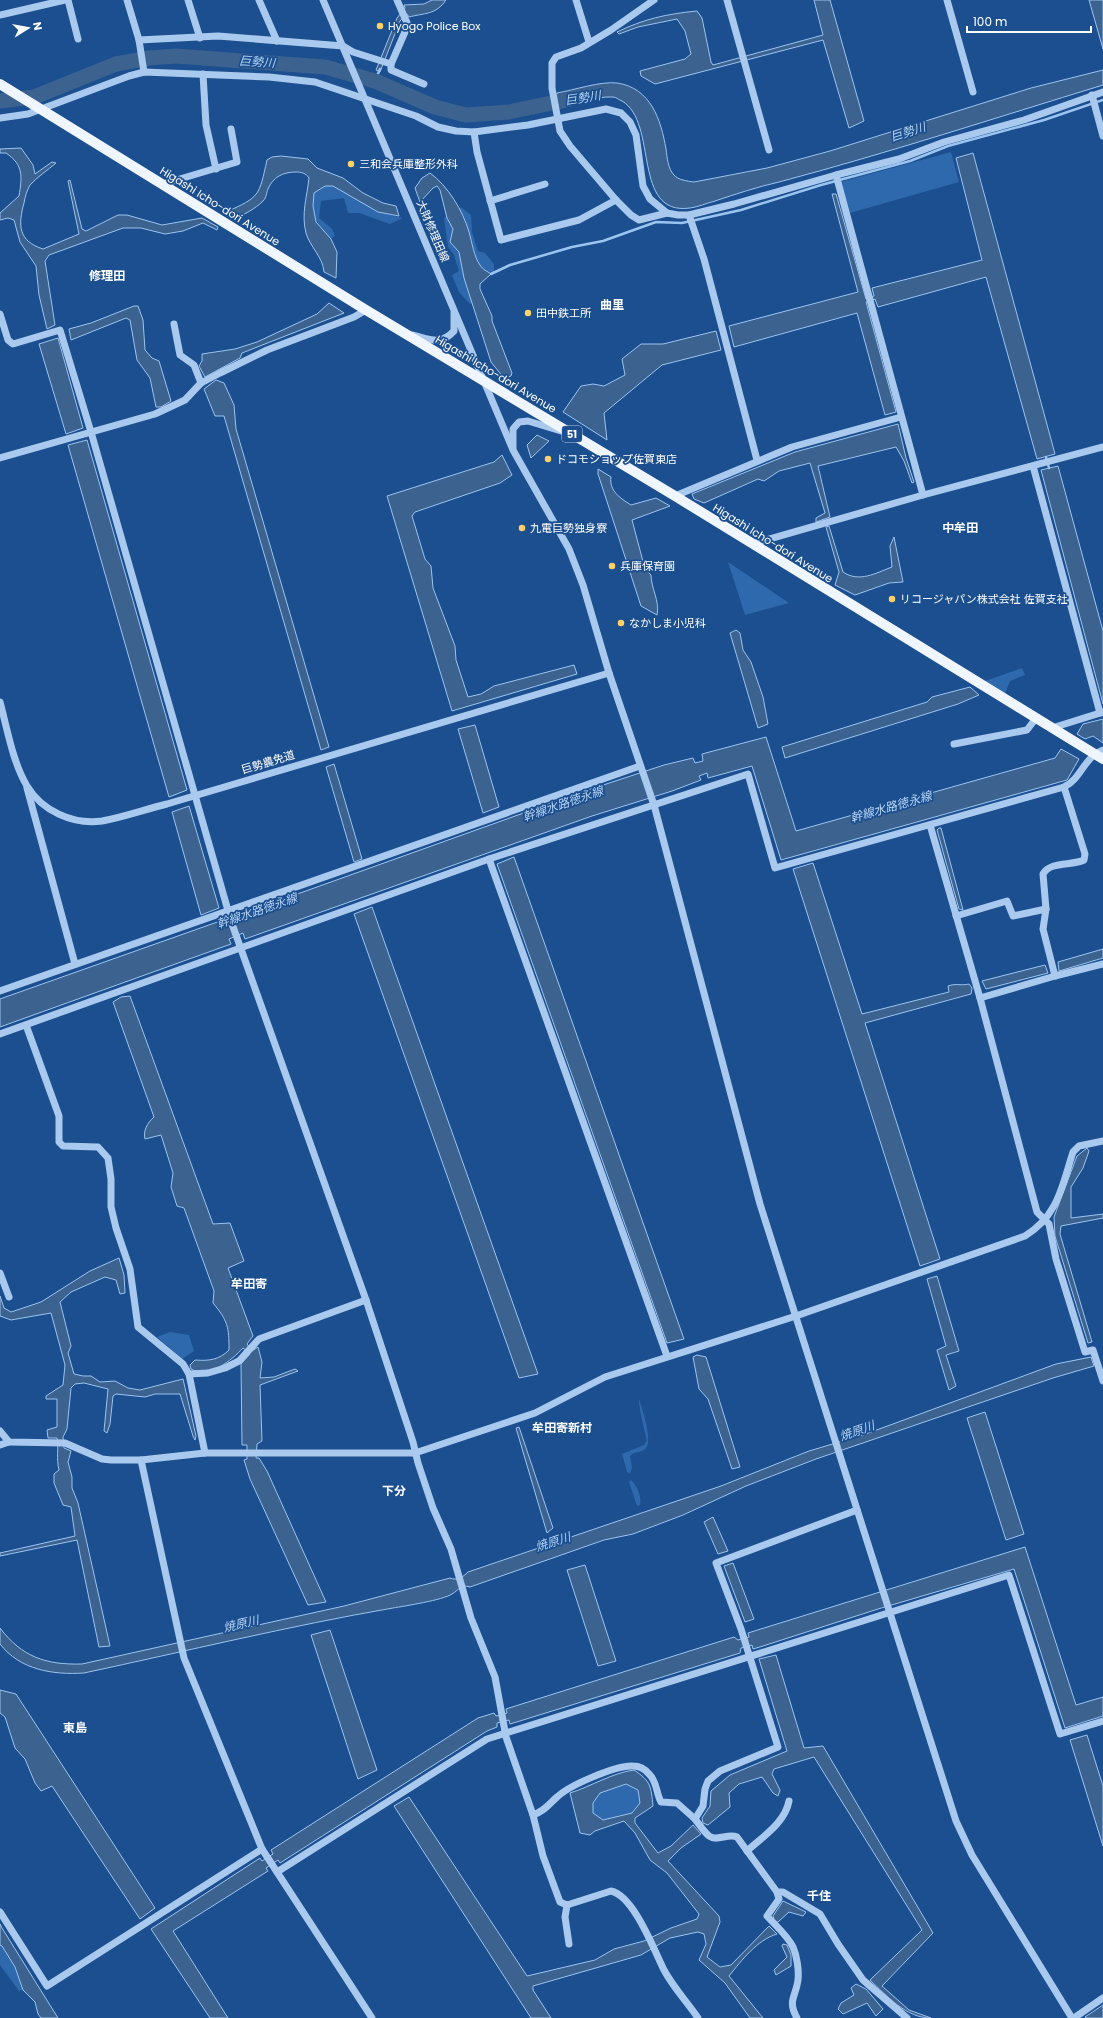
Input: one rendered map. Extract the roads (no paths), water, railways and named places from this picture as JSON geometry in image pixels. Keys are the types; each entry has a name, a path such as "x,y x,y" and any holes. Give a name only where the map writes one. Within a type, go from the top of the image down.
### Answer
{"main road":[{"name":"Higashi Icho-dori Avenue","path":"2,85 366,310 575,435 1052,728 1100,754"}],"street":[{"path":"0,16 65,0 78,39"},
{"path":"127,0 139,40 144,72"},
{"path":"188,0 200,38"},
{"path":"259,0 277,41"},
{"path":"323,0 343,46"},
{"path":"385,62 408,25 398,0"},
{"path":"576,0 589,42"},
{"path":"654,0 611,30 581,48 556,57 552,63 552,88 560,131 570,146 616,200 631,216 639,220 667,213"},
{"path":"727,0 741,56 769,150"},
{"path":"947,0 973,92"},
{"path":"139,40 218,36 343,46 353,52 385,62 391,70 424,84"},
{"name":"大財修理田線","path":"343,46 513,450 569,549 584,585 609,673 654,805 760,1204 956,1820 972,1855 1073,2018"},
{"path":"0,118 28,114 129,76 144,72 269,77 315,82 348,94 363,95 416,116 438,127 456,131 474,132 557,119 606,109 620,113 630,122 636,135 643,186 650,199 667,213 690,220 734,204 837,179 899,159 944,142 1024,120 1103,92"},
{"path":"203,74 206,125 216,169"},
{"path":"1092,95 1103,136"},
{"path":"163,184 237,162 231,129"},
{"path":"474,132 477,152 500,240 579,220 616,200"},
{"path":"837,179 923,495"},
{"path":"490,201 546,184"},
{"path":"690,220 704,259 757,460"},
{"path":"406,334 437,341 447,338 454,331 454,309"},
{"path":"0,458 155,414 185,400 201,383 268,350 354,317 366,310"},
{"path":"0,314 8,340 13,344 60,330 91,432 228,912 366,1300 433,1508 451,1549 471,1618 496,1677 505,1732 560,1902 567,1905 611,1891 618,1892 638,1917 655,1948 665,1971 698,2018"},
{"path":"174,324 180,355 194,365 201,383"},
{"path":"675,496 792,446 901,417"},
{"path":"513,450 513,429 519,422 528,421 575,435"},
{"path":"752,544 923,495 1103,447"},
{"path":"1033,466 1101,713 1052,728"},
{"name":"巨勢農免道","path":"0,702 19,769 27,786 39,800 61,816 82,821 102,821 609,673"},
{"path":"954,744 1027,730 1036,718"},
{"path":"0,1034 489,859 748,774 775,868 1064,787 1074,782 1084,764 1100,754"},
{"path":"0,991 640,766"},
{"path":"27,786 75,964"},
{"path":"1054,976 1043,929 1046,909 1042,881 1045,870 1054,866 1084,860 1085,854 1064,787"},
{"path":"930,825 980,998 1037,1212 1040,1217 1049,1224 1056,1259 1085,1352 1093,1350 1096,1355 1103,1381"},
{"path":"489,859 667,1356"},
{"path":"956,916 1007,901 1013,916 1046,909"},
{"path":"980,998 1054,976 1103,964"},
{"path":"26,1025 59,1116 59,1142 63,1146 98,1147 108,1158 111,1179 111,1207 116,1228 130,1269 138,1327 183,1364 189,1374 205,1453"},
{"path":"0,1445 9,1442 65,1443 102,1459 141,1460 205,1453 415,1453 534,1413 605,1377 796,1316 1025,1236 1038,1228 1051,1213 1058,1198 1073,1152 1079,1146 1103,1141"},
{"path":"0,1273 9,1297"},
{"path":"189,1374 208,1373 225,1368 239,1361 259,1339 366,1300"},
{"path":"0,1431 9,1442"},
{"path":"141,1460 184,1658 264,1852 372,2018"},
{"path":"695,1819 703,1806 705,1789 708,1781 720,1771 778,1747 743,1636 716,1563 857,1510"},
{"path":"275,1869 487,1739 748,1652 889,1612 1009,1575 1060,1734 1103,1721"},
{"path":"533,1815 545,1810 558,1796 582,1782 623,1767 633,1766 640,1767 650,1774 661,1802 676,1803 695,1819 710,1837 716,1839 731,1835 737,1837 777,1892 779,1899 767,1916 792,1945 796,1956 798,1981 791,2000 793,2010 797,2018"},
{"path":"747,1851 773,1828 787,1810 789,1801"},
{"path":"0,1912 47,1986 264,1852"},
{"path":"777,1892 783,1892 820,1914 838,1944 863,1980 906,2018"},
{"path":"567,1905 565,1917 569,1944"},
{"path":"1073,2018 1103,1998"}],"water":[{"path":"432,0 446,0 434,11 409,17 407,14 400,21 380,72 376,70 397,18 405,8 404,5 424,4"},
{"path":"814,0 830,0 864,121 849,128 823,40 655,84 641,76 640,71 685,59 691,54 685,31 677,19 638,27 619,34 617,32 656,18 697,11 702,18 711,62 713,65 823,35"},
{"path":"1089,0 1103,0 1103,49"},
{"path":"1103,70 1103,85 901,147 690,208 672,207 660,198 652,183 640,128 633,112 622,101 614,97 607,97 560,108 557,93 595,84 611,83 629,86 638,91 646,98 657,117 664,138 670,170 680,179 694,182 767,168 830,151 1031,88"},
{"path":"21,148 33,165 35,174 52,162 56,163 30,185 22,211 21,225 24,237 35,246 43,249 79,234 68,181 70,180 82,229 86,231 118,215 127,215 162,225 202,218 218,227 217,230 203,223 183,231 165,234 141,228 123,228 49,255 45,261 55,325 47,329 39,295 36,266 20,242 14,220 8,218 0,220 0,213 19,196 21,177 19,167 16,162 6,153 0,153 0,149"},
{"path":"973,153 1055,454 1037,459 986,277 878,307 875,299 866,302 896,412 885,415 857,313 734,347 729,326 858,292 832,194 836,194 866,299 874,296 872,288 982,260 956,158"},
{"path":"281,156 308,159 317,168 343,178 363,193 383,203 396,206 399,216 378,212 333,186 325,186 314,193 313,206 316,222 331,239 337,252 336,278 324,272 319,257 310,243 306,233 304,212 309,178 305,174 300,172 291,172 279,176 270,185 263,201 253,209 234,219 226,212 246,203 256,194 262,181 267,160 272,157"},
{"path":"430,173 437,178 449,192 459,208 469,232 478,262 482,268 491,274 480,284 480,289 492,316 492,321 512,373 511,376 506,378 503,377 491,362 464,278 459,252 450,242 453,229 447,218 440,190 437,186 433,188 420,202 415,188 422,178"},
{"path":"329,303 344,313 242,353 240,358 205,377 199,366 202,361 202,354 235,349 257,342 317,314"},
{"path":"134,306 138,306 143,320 145,350 152,358 159,361 171,401 161,407 156,407 150,378 137,360 130,320 126,318 71,340 69,329 91,323"},
{"path":"716,331 721,350 662,365 604,413 607,440 563,412 581,386 593,384 604,386 625,375 622,359 641,344 663,344"},
{"path":"58,338 83,428 66,434 39,344"},
{"path":"216,380 224,383 234,405 236,429 329,747 321,750 224,416 215,416 204,389"},
{"path":"898,424 906,458 914,482 912,483 904,461 896,447 818,466 830,517 816,522 816,518 825,513 810,463 779,471 764,481 758,479 704,503 694,499 692,494 795,452"},
{"path":"537,435 549,441 531,458 527,445"},
{"path":"87,440 187,790 169,797 68,445"},
{"path":"502,455 512,475 500,483 415,512 412,516 425,559 431,566 433,588 455,646 456,660 468,697 481,694 494,686 574,665 577,674 452,711 387,496 494,462"},
{"path":"1058,466 1103,631 1103,704 1041,470"},
{"path":"598,469 611,477 612,486 616,494 631,505 656,498 670,506 632,520 645,569 651,575 658,610 657,615 641,606 598,474"},
{"path":"829,526 843,572 855,577 868,576 892,567 890,546 894,537 903,582 889,583 855,595 835,585 839,572 826,527"},
{"path":"736,630 740,633 743,650 751,662 763,697 768,724 758,728 730,633"},
{"path":"970,687 979,695 958,704 785,758 782,747 927,702 932,697"},
{"path":"1103,719 1103,743 1093,736 1085,739 1077,734 1083,724"},
{"path":"475,725 499,807 483,813 458,729"},
{"name":"幹線水路徳永線","path":"766,737 796,831 1055,758 1061,749 1079,759 1067,780 781,860 752,766 708,778 707,773 699,776 701,780 672,791 592,816 245,939 243,933 229,939 231,944 0,1027 0,999 223,920 225,926 238,921 236,916 585,791 664,765 693,758 695,763 703,761 702,754"},
{"path":"334,764 362,859 354,862 326,767"},
{"path":"189,806 219,908 201,915 172,812"},
{"path":"941,828 963,910 959,909 937,830"},
{"path":"514,857 684,1339 667,1343 497,864"},
{"path":"813,863 862,1014 949,992 948,986 951,985 969,984 972,988 971,994 865,1023 940,1259 920,1266 793,869"},
{"path":"372,907 538,1374 519,1378 354,914"},
{"path":"1103,949 1103,958 1059,971 1058,962"},
{"path":"1045,965 1048,973 986,989 982,981"},
{"path":"130,996 213,1224 230,1223 244,1261 228,1268 253,1336 247,1344 252,1351 258,1347 262,1362 260,1378 274,1377 295,1369 298,1371 260,1385 262,1441 257,1444 256,1458 259,1458 267,1471 326,1602 308,1605 250,1479 244,1460 247,1459 247,1445 242,1445 241,1364 250,1354 243,1348 233,1358 220,1367 205,1372 191,1369 190,1365 195,1360 218,1358 229,1350 229,1335 225,1320 213,1303 214,1291 184,1208 177,1206 171,1187 173,1173 161,1135 145,1139 146,1127 154,1117 113,1002 121,997"},
{"path":"1087,1148 1089,1151 1083,1168 1071,1187 1071,1218 1103,1214 1103,1218 1061,1226 1060,1234 1092,1342 1088,1343 1055,1236 1054,1217 1077,1156"},
{"path":"119,1258 124,1275 125,1293 120,1294 116,1280 105,1277 71,1292 60,1302 71,1346 68,1353 74,1374 91,1376 100,1382 115,1381 128,1388 140,1390 183,1379 196,1436 195,1440 180,1394 155,1394 145,1397 116,1394 113,1396 110,1424 107,1433 104,1431 108,1389 84,1383 75,1384 71,1388 67,1429 63,1437 64,1448 71,1451 68,1462 72,1477 72,1488 78,1503 110,1646 99,1647 77,1540 0,1556 0,1553 75,1536 71,1507 63,1505 54,1483 54,1474 59,1470 57,1438 48,1438 47,1430 57,1427 57,1399 46,1399 46,1396 63,1385 65,1365 51,1313 11,1320 0,1316 0,1296 4,1308 11,1312 41,1302 90,1271"},
{"path":"937,1276 959,1351 946,1355 956,1386 949,1390 937,1350 946,1346 927,1279"},
{"path":"697,1355 706,1357 740,1467 732,1469 708,1399 699,1389 693,1357"},
{"path":"1091,1357 1094,1366 1053,1378 816,1459 746,1486 683,1515 633,1534 604,1540 470,1587 464,1586 452,1594 441,1598 277,1631 84,1673 49,1672 38,1669 17,1660 0,1644 0,1628 17,1646 36,1657 57,1663 82,1664 344,1606 450,1578 457,1579 468,1572 721,1486 809,1451 863,1435 1056,1364"},
{"path":"985,1412 1024,1534 1006,1540 967,1418"},
{"path":"519,1427 553,1528 547,1533 516,1428"},
{"path":"713,1517 728,1551 718,1554 704,1522"},
{"path":"1025,1547 1076,1705 1103,1697 1103,1716 1065,1728 1014,1569 878,1609 753,1649 752,1645 741,1648 740,1653 510,1724 509,1720 497,1723 497,1727 487,1731 280,1863 278,1860 266,1868 268,1871 173,1931 228,2018 210,2018 151,1929 260,1858 262,1861 273,1854 271,1850 478,1718 494,1713 496,1716 507,1713 506,1709 734,1637 738,1640 749,1637 748,1633"},
{"path":"733,1563 754,1619 745,1622 724,1566"},
{"path":"585,1565 616,1661 598,1666 567,1570"},
{"path":"330,1630 377,1770 358,1779 311,1635"},
{"path":"776,1655 804,1748 823,1746 933,1933 882,1986 909,2010 931,2018 922,2017 905,2010 890,1999 870,1980 922,1930 814,1757 774,1769 772,1774 780,1790 778,1796 773,1793 762,1777 739,1784 729,1793 730,1807 708,1825 703,1823 702,1818 710,1806 711,1791 730,1775 787,1751 759,1659"},
{"path":"0,1690 16,1694 155,1908 140,1919 52,1786 41,1791 35,1783 25,1759 15,1748 5,1717 0,1713"},
{"path":"1087,1735 1103,1786 1103,1846 1070,1740"},
{"path":"634,1770 640,1774 647,1781 651,1789 653,1806 635,1818 635,1823 658,1853 671,1846 693,1825 701,1834 681,1848 668,1861 719,1916 720,1922 707,1957 720,1967 731,1965 769,1926 777,1934 756,1946 729,1976 763,2018 750,2018 725,1983 699,1960 706,1944 704,1934 698,1932 670,1938 641,1955 533,1986 533,1990 551,2018 531,2018 394,1806 409,1797 527,1976 595,1960 614,1949 644,1941 671,1928 697,1919 699,1914 667,1873 650,1860 635,1833 624,1821 595,1831 590,1835 580,1833 570,1793","holes":["626,1784 638,1790 640,1803 632,1813 603,1820 593,1813 593,1803 600,1793"]},
{"path":"783,1901 806,1912 803,1916 789,1912 778,1922 775,1922 773,1916"},
{"path":"0,1924 58,2018 41,2018 38,2014 35,2002 23,1990 15,1967 0,1945"},
{"path":"783,1944 787,1945 791,1955 791,1966 776,1975 774,1970 787,1957 782,1946"},
{"path":"856,1984 866,1989 883,2009 876,2016 867,2003 843,2014 838,2009 841,2003 854,1995 851,1988"},
{"path":"1103,2005 1103,2018 1085,2017"}],"waterway":[{"name":"巨勢川","path":"0,101 34,97 116,64 149,58 176,56 325,67 375,81 435,107 466,115 509,112 570,99"},
{"path":"375,81 380,69"},
{"path":"491,274 510,265 572,247 603,241 656,222 682,223 741,210 821,185 910,161 948,146 1044,120 1103,100"},
{"path":"1046,457 1049,468"}],"place":[{"name":"Hyogo Police Box","path":"380,26"},
{"name":"三和会兵庫整形外科","path":"351,164"},
{"name":"田中鉄工所","path":"528,313"},
{"name":"ドコモショップ佐賀東店","path":"548,459"},
{"name":"九電巨勢独身寮","path":"522,528"},
{"name":"兵庫保育園","path":"612,566"},
{"name":"リコージャパン株式会社 佐賀支社","path":"892,599"},
{"name":"なかしま小児科","path":"621,623"}],"district":[{"name":"修理田","path":"107,276"},
{"name":"曲里","path":"612,305"},
{"name":"中牟田","path":"960,528"},
{"name":"牟田寄","path":"249,1284"},
{"name":"牟田寄新村","path":"562,1428"},
{"name":"下分","path":"394,1491"},
{"name":"東島","path":"75,1728"},
{"name":"千住","path":"819,1896"}],"water label":[{"name":"焼原川","path":"857,1431"},
{"name":"焼原川","path":"553,1542"},
{"name":"焼原川","path":"241,1624"}]}
